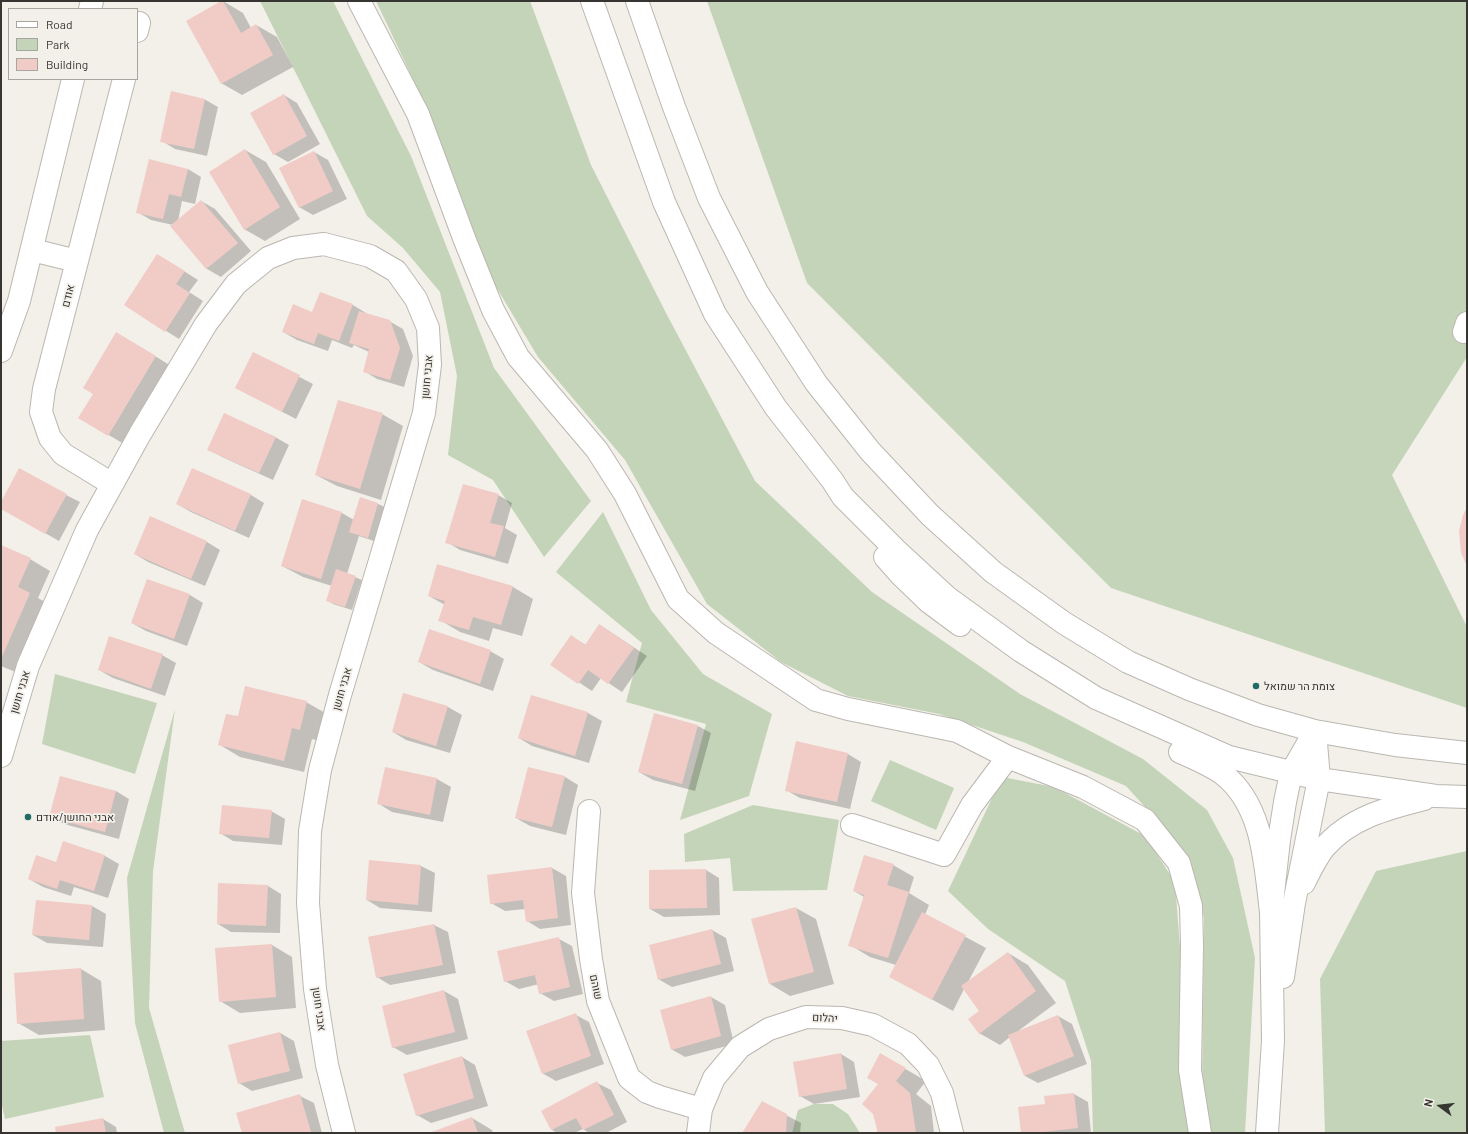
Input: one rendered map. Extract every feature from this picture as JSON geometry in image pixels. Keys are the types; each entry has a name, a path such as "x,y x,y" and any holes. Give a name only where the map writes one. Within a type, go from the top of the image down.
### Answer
{"main road":[{"path":"360,1 418,114 464,238 493,310 518,357 597,450 625,494 678,599 716,633 816,700 848,709 957,731 1008,757 1083,787 1145,820 1179,863 1191,906 1192,944 1190,1070 1200,1133"},
{"path":"592,1 664,202 715,314 776,408 832,480 876,547 900,574 929,602 1002,656 1066,697 1131,730 1199,760 1223,774 1245,799 1251,810 1260,835 1271,912 1273,1041 1267,1133"},
{"path":"637,1 674,107 709,198 757,292 816,383 870,451 930,515 993,572 1064,623 1128,662 1189,690 1258,715 1315,731 1395,745 1467,753"},
{"path":"1,351 19,301 73,80"},
{"name":"אודם","path":"112,484 63,454 50,438 41,412 44,389 124,80"},
{"name":"אבני חושן","path":"1,756 28,666 87,530 140,434 206,324 236,284 268,258 293,248 324,244 370,256 396,271 416,299 428,328 430,365 424,412 340,695 320,770 310,831 308,903 315,989 327,1066 344,1133"},
{"path":"32,250 77,261"},
{"path":"843,497 896,550 948,598 1021,651 1096,698 1229,757 1319,779 1436,796 1467,798"},
{"path":"1271,912 1280,832 1291,773 1315,731"},
{"path":"1273,1041 1294,903 1319,779 1315,731"},
{"path":"852,825 944,855 972,805 1008,757"},
{"path":"1294,903 1323,849 1337,834 1353,823 1373,814 1396,806 1436,796"},
{"name":"שוהם","path":"589,812 583,893 598,1001 628,1078 647,1092 701,1109"},
{"name":"יהלום","path":"698,1133 701,1109 714,1078 740,1047 769,1029 806,1017 842,1018 873,1025 908,1044 928,1065 942,1093 952,1133"}],"green space":[{"path":"260,1 333,1 411,156 494,368 591,501 544,557 493,480 448,455 457,376 440,292 403,248 367,216"},
{"path":"376,1 530,1 591,165 665,311 755,481 872,592 1020,694 1143,759 1207,810 1233,858 1255,958 1245,1133 1211,1133 1202,1094 1204,917 1175,840 1126,786 1023,742 939,714 848,696 781,662 707,604 625,460 538,357 492,280 431,117"},
{"path":"707,1 1467,1 1467,357 1392,475 1467,627 1467,708 1111,588 807,283"},
{"path":"603,512 651,610 703,674 772,714 749,796 680,820 706,724 626,702 642,643 556,572"},
{"path":"55,674 157,703 135,774 42,744"},
{"path":"175,709 153,871 149,1008 185,1133 164,1133 135,1023 127,878"},
{"path":"890,760 954,788 936,830 871,801"},
{"path":"1002,777 1054,787 1145,836 1175,882 1191,1133 1093,1133 1091,1061 1065,981 988,929 948,891"},
{"path":"753,805 839,820 827,890 733,891 730,858 685,862 684,834"},
{"path":"1467,851 1467,1133 1325,1133 1320,979 1376,871"},
{"path":"90,1035 104,1097 5,1119 1,1101 1,1041"},
{"path":"814,1104 833,1104 848,1114 860,1133 792,1133 798,1110"}],"building":[{"path":"223,1 241,33 256,24 273,55 221,84 186,21"},
{"path":"171,91 205,99 194,149 160,142"},
{"path":"284,94 307,136 273,155 250,113"},
{"path":"245,149 280,207 244,230 209,172"},
{"path":"314,151 333,191 299,208 279,168"},
{"path":"149,159 188,169 181,197 169,194 163,219 136,213"},
{"path":"201,200 238,243 206,269 170,226"},
{"path":"157,254 185,271 176,284 190,293 165,332 124,305"},
{"path":"320,292 353,304 339,341 318,333 314,344 282,332 293,304 312,312"},
{"path":"359,311 390,320 400,348 390,380 363,372 369,349 349,343"},
{"path":"116,332 156,356 108,436 78,418 93,394 83,388"},
{"path":"253,352 300,375 282,412 235,388"},
{"path":"338,400 383,413 360,489 315,475"},
{"path":"224,413 276,437 259,473 207,450"},
{"path":"19,468 67,494 45,534 1,509 1,502"},
{"path":"192,468 251,494 235,531 176,504"},
{"path":"463,484 499,494 490,523 504,526 495,557 445,543"},
{"path":"360,497 378,503 368,538 349,532"},
{"path":"302,499 342,512 321,579 281,566"},
{"path":"1467,507 1467,566 1461,553 1459,531 1463,515"},
{"path":"150,516 207,541 191,579 134,554"},
{"path":"1,545 31,558 18,587 30,593 1,659"},
{"path":"437,564 513,586 501,625 473,617 469,630 438,621 445,601 428,596"},
{"path":"336,569 356,576 345,607 326,601"},
{"path":"147,579 190,594 174,639 131,623"},
{"path":"599,624 634,648 608,684 588,670 578,684 550,665 571,635 585,645"},
{"path":"429,629 491,650 480,684 418,662"},
{"path":"109,636 163,654 151,689 98,670"},
{"path":"245,686 307,701 300,730 292,728 284,761 218,745 226,714 238,716"},
{"path":"403,693 448,706 436,746 392,732"},
{"path":"531,695 588,712 575,756 518,738"},
{"path":"654,713 698,725 682,784 638,772"},
{"path":"796,741 848,753 837,802 785,791"},
{"path":"385,767 437,778 430,815 377,804"},
{"path":"528,767 565,776 552,827 515,818"},
{"path":"60,776 116,791 105,832 49,817"},
{"path":"222,805 272,810 269,838 219,834"},
{"path":"63,841 105,855 94,891 60,880 57,889 28,879 36,855 56,862"},
{"path":"864,855 894,864 887,885 909,892 888,958 848,946 864,895 853,891"},
{"path":"369,860 421,865 418,905 366,900"},
{"path":"552,867 558,918 526,922 523,900 490,904 487,875"},
{"path":"706,869 707,908 649,909 649,870"},
{"path":"218,883 268,885 266,926 217,924"},
{"path":"36,900 92,905 89,940 32,935"},
{"path":"796,907 814,972 769,984 751,919"},
{"path":"922,912 966,935 932,1000 889,977"},
{"path":"434,924 443,965 376,978 368,937"},
{"path":"712,929 721,964 658,980 649,945"},
{"path":"559,937 570,987 539,994 535,975 504,982 497,951"},
{"path":"272,944 276,997 219,1002 215,948"},
{"path":"1008,952 1036,991 979,1034 968,1019 979,1011 961,986"},
{"path":"81,968 84,1019 17,1024 14,973"},
{"path":"444,990 455,1032 392,1048 382,1006"},
{"path":"711,996 721,1036 671,1050 660,1010"},
{"path":"576,1013 591,1056 542,1074 526,1031"},
{"path":"1058,1015 1074,1056 1024,1076 1008,1035"},
{"path":"280,1032 290,1071 238,1084 228,1045"},
{"path":"841,1053 847,1089 799,1097 793,1062"},
{"path":"880,1053 906,1068 896,1081 910,1093 916,1133 877,1133 873,1114 862,1104 878,1084 867,1078"},
{"path":"462,1056 474,1098 416,1116 403,1074"},
{"path":"597,1081 614,1115 583,1130 576,1118 551,1130 541,1111"},
{"path":"1074,1093 1078,1128 1035,1133 1021,1133 1018,1107 1045,1104 1044,1096"},
{"path":"300,1094 311,1132 242,1133 236,1113"},
{"path":"762,1101 787,1114 786,1133 742,1133"},
{"path":"472,1117 478,1133 429,1133"},
{"path":"103,1118 106,1133 56,1133 55,1127"}],"place":[{"name":"צומת הר שמואל","path":"1256,686"},
{"name":"אבני החושן/אודם","path":"28,817"}]}
